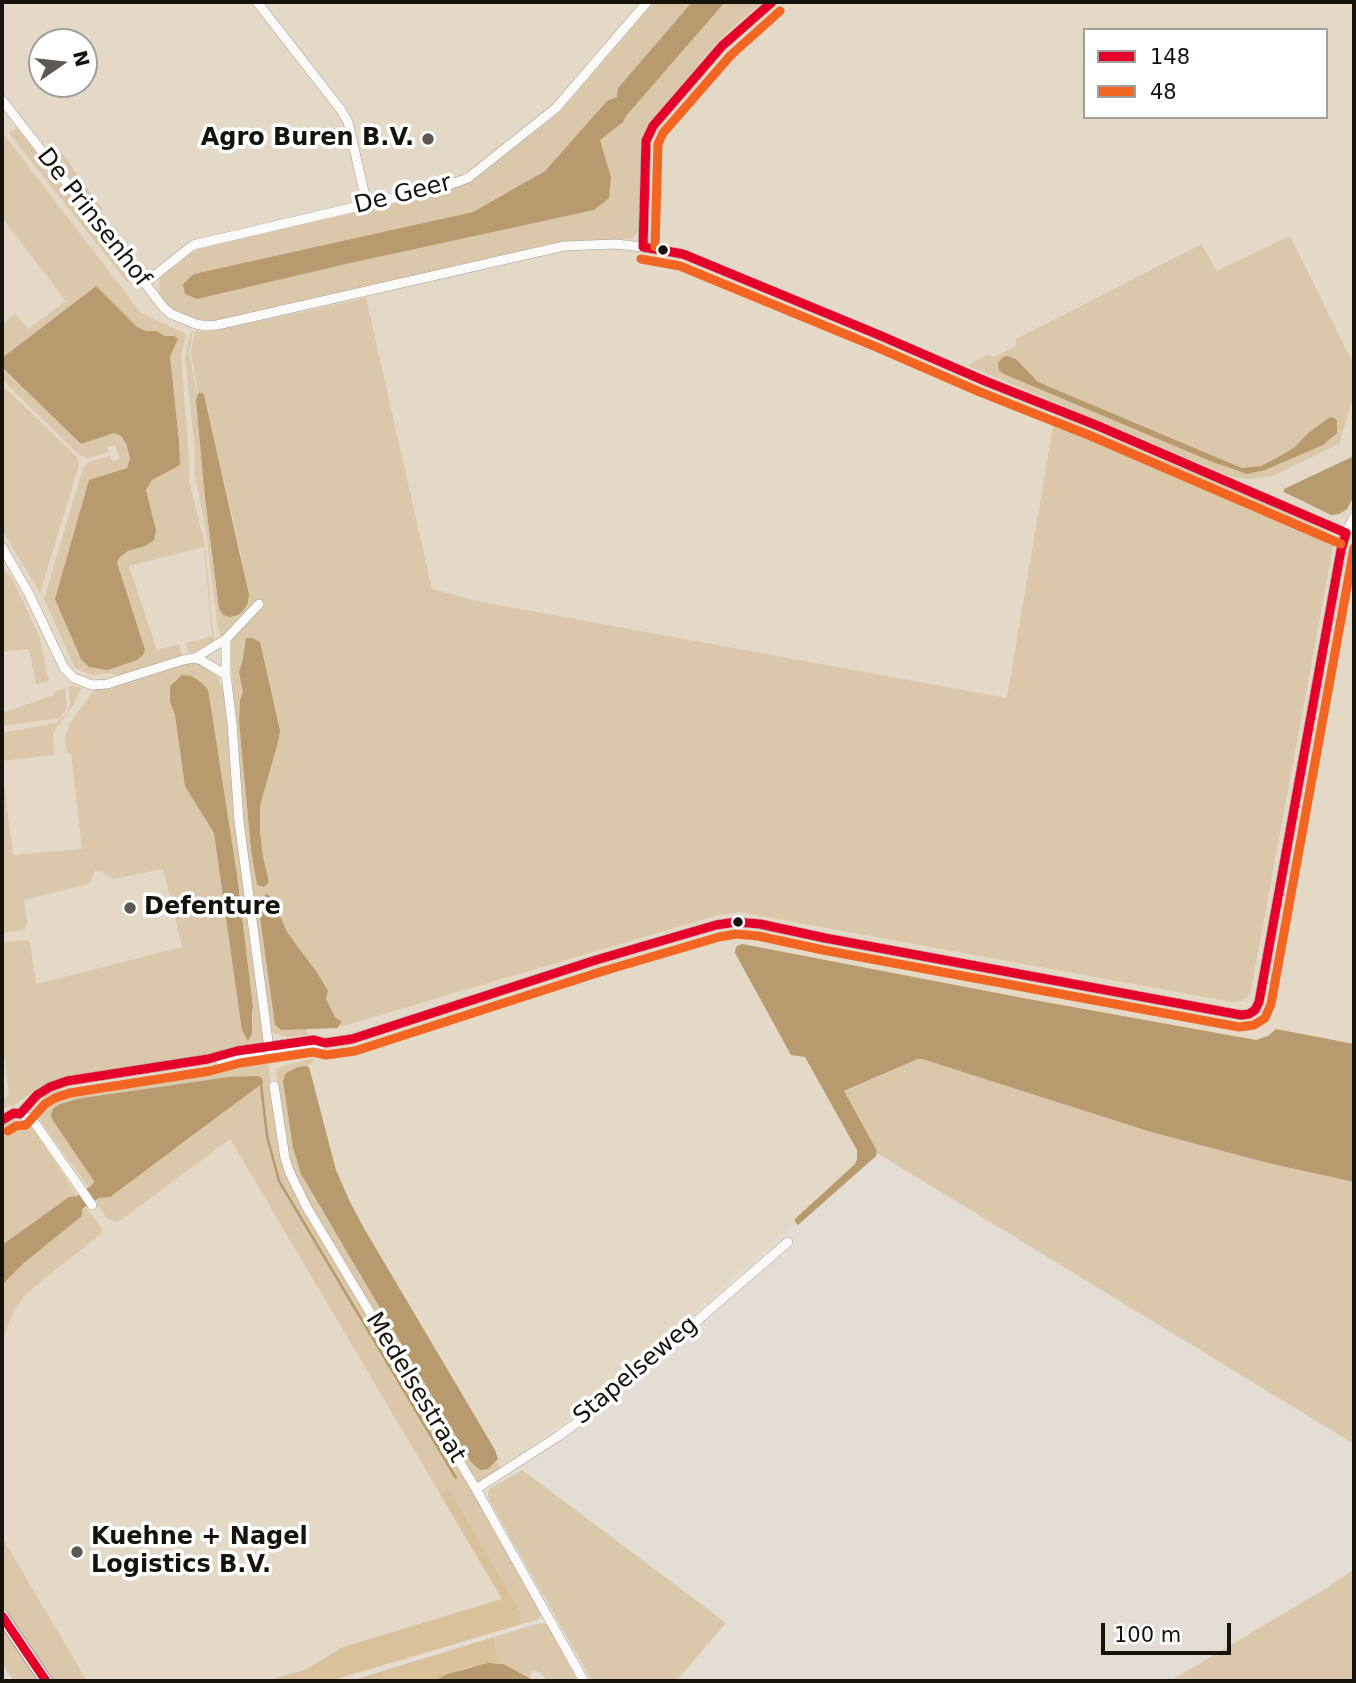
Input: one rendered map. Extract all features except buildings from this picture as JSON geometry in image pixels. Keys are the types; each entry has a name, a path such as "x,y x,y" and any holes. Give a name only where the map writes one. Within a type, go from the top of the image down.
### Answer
{"main road":[{"path":"2,1616 46,1681"}],"street":[{"path":"257,2 348,122 367,205"},
{"name":"De Geer","path":"145,283 193,245 367,205 468,178 556,108 647,2"},
{"path":"643,247 646,141 653,126 722,46 772,2"},
{"name":"De Prinsenhof","path":"2,100 167,312 196,324 206,326 564,246 615,244 683,254 1096,425 1346,533"},
{"path":"20,1114 37,1095 67,1081 208,1059 237,1060 269,1051 316,1048 325,1043 352,1039 596,960 716,925 736,922 760,924 1241,1015 1249,1014 1259,1002 1341,550 1354,517"},
{"path":"2,547 29,594 64,668 74,678 86,684 100,685 195,658 226,639 259,604"},
{"path":"226,639 226,675 242,852 269,1051"},
{"path":"195,658 226,675"},
{"name":"Medelsestraat","path":"274,1086 285,1158 306,1206 476,1489 584,1681"},
{"path":"2,1120 14,1113 30,1118 92,1205"},
{"name":"Stapelseweg","path":"476,1489 589,1414 788,1242"}],"shaded area":[{"path":"2,2 1354,2 1354,1061 817,980 865,1162 585,1408 464,1493 537,1619 338,1681 57,1681 2,1589"},
{"path":"654,2 692,2 618,88 618,97 607,101 545,171 473,212 341,242 197,299 594,210 611,177 600,140 623,122 725,2 761,2 712,48 646,127 641,140 639,230 632,239 550,244 211,321 173,310 162,298 159,291 160,279 198,249 414,199 471,181 559,113"},
{"path":"692,2 725,2 623,122 600,140 611,177 609,198 594,210 197,299 185,294 183,284 194,274 473,212 545,171 607,101 617,97 618,88"},
{"path":"17,128 134,276 127,282 9,133"},
{"path":"5,136 141,313 186,334 181,355 189,481 205,546 214,642 199,651 189,653 186,643 212,636 204,547 129,566 157,650 179,644 182,656 118,676 109,673 88,674 75,668 44,599 83,468 88,462 110,456 112,462 120,459 115,445 107,447 109,452 89,458 80,456 2,379 2,361 3,368 81,444 114,433 121,436 126,443 130,458 127,468 89,480 145,650 117,564 120,557 128,551 145,546 156,530 146,490 152,480 180,464 170,356 174,336 137,327 95,286 2,358 2,324 16,314 28,329 66,301 2,220 2,139"},
{"path":"58,148 103,210 97,213 51,154"},
{"path":"1290,236 1354,365 1354,394 1339,444 1273,476 1249,479 1232,477 969,366 987,355 994,357 1016,346 1016,339 1202,244 1216,271","holes":["1016,359 1038,382 1242,468 1261,466 1295,447 1307,434 1337,420 1338,424 1323,445 1254,473 1000,371"]},
{"path":"96,286 137,327 178,339 170,356 180,465 152,480 146,490 156,530 154,540 128,551 117,563 145,650 137,660 108,670 89,667 81,659 55,599 89,480 127,468 130,458 126,443 121,436 114,433 81,444 3,368 2,361 2,358"},
{"path":"366,298 432,589 482,602 1007,698 1055,415 1240,492 1328,532 1333,547 1250,995 1242,1001 1232,1002 739,912 715,916 340,1026 341,1022 335,1017 326,999 328,991 287,932 272,897 266,894 258,900 279,1029 307,1029 308,1035 287,1037 271,1032 243,826 230,649 231,638 245,614 221,637 206,530 195,476 185,356 191,331 189,352 197,395 205,497 219,609 248,603 240,550 204,395 198,393 191,352 195,331 208,332","holes":["244,645 279,738 260,806 260,832 269,881 264,887 257,885 249,829 239,711 243,692 239,672"]},
{"path":"1007,356 1016,359 1038,382 1242,468 1261,466 1280,456 1332,417 1337,420 1337,433 1323,445 1265,470 1247,474 1004,374 999,370 998,363"},
{"path":"2,385 76,456 78,461 40,593 2,530"},
{"path":"198,393 204,395 249,595 243,611 230,617 223,615 219,609 205,497 196,400"},
{"path":"1354,456 1354,496 1347,509 1339,514 1331,515 1284,492 1284,489"},
{"path":"4,570 13,580 39,636 49,681 36,684 29,649 2,652"},
{"path":"246,638 260,642 280,731 260,806 260,832 269,882 264,887 257,885 251,849 239,721 243,692 239,672"},
{"path":"197,662 217,677 224,691 265,1043 55,1080 36,1089 12,1107 11,1105 2,1110 2,1100 9,1095 2,1040 2,942 28,940 36,984 182,947 163,869 114,879 94,871 88,884 24,900 27,923 24,930 2,933 2,765 13,855 82,849 71,753 67,754 65,739 69,724 95,689","holes":["176,679 212,714 237,875 253,1007 253,1022 245,1038 214,832 170,702 170,686"]},
{"path":"182,675 191,676 208,690 237,875 253,1007 252,1034 248,1041 242,1031 214,833 185,786 175,715 170,702 170,686"},
{"path":"69,687 81,688 74,704 53,733 54,755 2,761 2,733 56,723 67,713 70,706"},
{"path":"65,688 67,704 59,718 2,726 2,713 54,695 54,692"},
{"path":"266,894 272,897 287,932 328,991 326,999 335,1017 342,1022 337,1028 281,1030 275,1025 258,902"},
{"path":"742,944 1256,1040 1268,1036 1276,1029 1354,1044 1354,1182 1268,1163 1151,1132 918,1059 844,1091 877,1151 876,1156 798,1225 795,1219 855,1164 857,1150 805,1057 791,1055 735,953 737,946"},
{"path":"314,1058 308,1066 302,1066 283,1081 293,1148 299,1168 321,1210 488,1469 496,1462 502,1470 481,1482 475,1482 307,1201 292,1170 284,1137 276,1070"},
{"path":"922,1059 1151,1132 1268,1163 1354,1182 1354,1444 877,1153 844,1092"},
{"path":"268,1062 282,1158 542,1614 538,1620 522,1624 519,1617 521,1613 449,1489 440,1494 230,1139 121,1220 115,1222 107,1218 96,1204 96,1199 183,1144 263,1083 262,1078 229,1077 82,1098 89,1173 94,1181 89,1188 38,1115 38,1104 46,1095 59,1090 200,1068"},
{"path":"309,1067 336,1170 349,1200 495,1450 498,1459 488,1469 480,1470 471,1462 301,1174 293,1148 283,1081 286,1073"},
{"path":"229,1077 262,1078 263,1083 110,1197 99,1198 82,1209 82,1216 25,1262 2,1285 2,1245 69,1197 77,1196 94,1181 52,1119 53,1109 60,1104 82,1098"},
{"path":"10,1120 32,1127 77,1196 69,1197 2,1245 2,1126"},
{"path":"86,1207 102,1229 101,1234 25,1295 14,1311 2,1340 2,1285 25,1262 82,1216 82,1210"},
{"path":"522,1470 726,1623 676,1681 592,1681 489,1500 489,1489"},
{"path":"449,1489 521,1613 519,1617 522,1624 329,1681 267,1681 305,1670 343,1647 502,1599 440,1494"},
{"path":"2,1537 87,1681 52,1681 2,1606"},
{"path":"1354,1569 1354,1681 1170,1681 1330,1586"},
{"path":"540,1623 548,1625 577,1681 548,1681 538,1671 532,1671 529,1677 498,1663 494,1637"},
{"path":"2,1625 40,1681 14,1681 2,1664"},
{"path":"494,1637 498,1663 469,1667 433,1681 350,1681"},
{"path":"488,1663 503,1664 535,1681 433,1681 447,1674"}],"waterway":[{"path":"261,1084 267,1136 279,1181 456,1478"}],"transit line":[{"name":"148","path":"643,247 646,141 653,126 722,46 772,2"},
{"name":"48","path":"655,247 658,144 663,133 731,55 780,11"},
{"name":"148","path":"643,247 683,254 1096,425 1346,533"},
{"name":"48","path":"641,259 680,266 1091,436 1341,544"},
{"name":"148","path":"2,1120 14,1113 20,1114 37,1095 67,1081 208,1059 237,1051 314,1040 325,1043 352,1039 596,960 716,925 736,922 760,924 1241,1015 1249,1014 1259,1002 1346,533"},
{"name":"48","path":"8,1131 16,1126 26,1125 45,1104 70,1093 313,1052 326,1055 355,1051 600,972 736,934 1239,1027 1254,1025 1265,1018 1271,1004 1354,548"},
{"name":"148","path":"2,1616 46,1681"}],"place":[{"name":"Agro Buren B.V.","path":"428,139"},
{"name":"Defenture","path":"130,908"},
{"name":"Kuehne + Nagel Logistics B.V.","path":"77,1552"}]}
